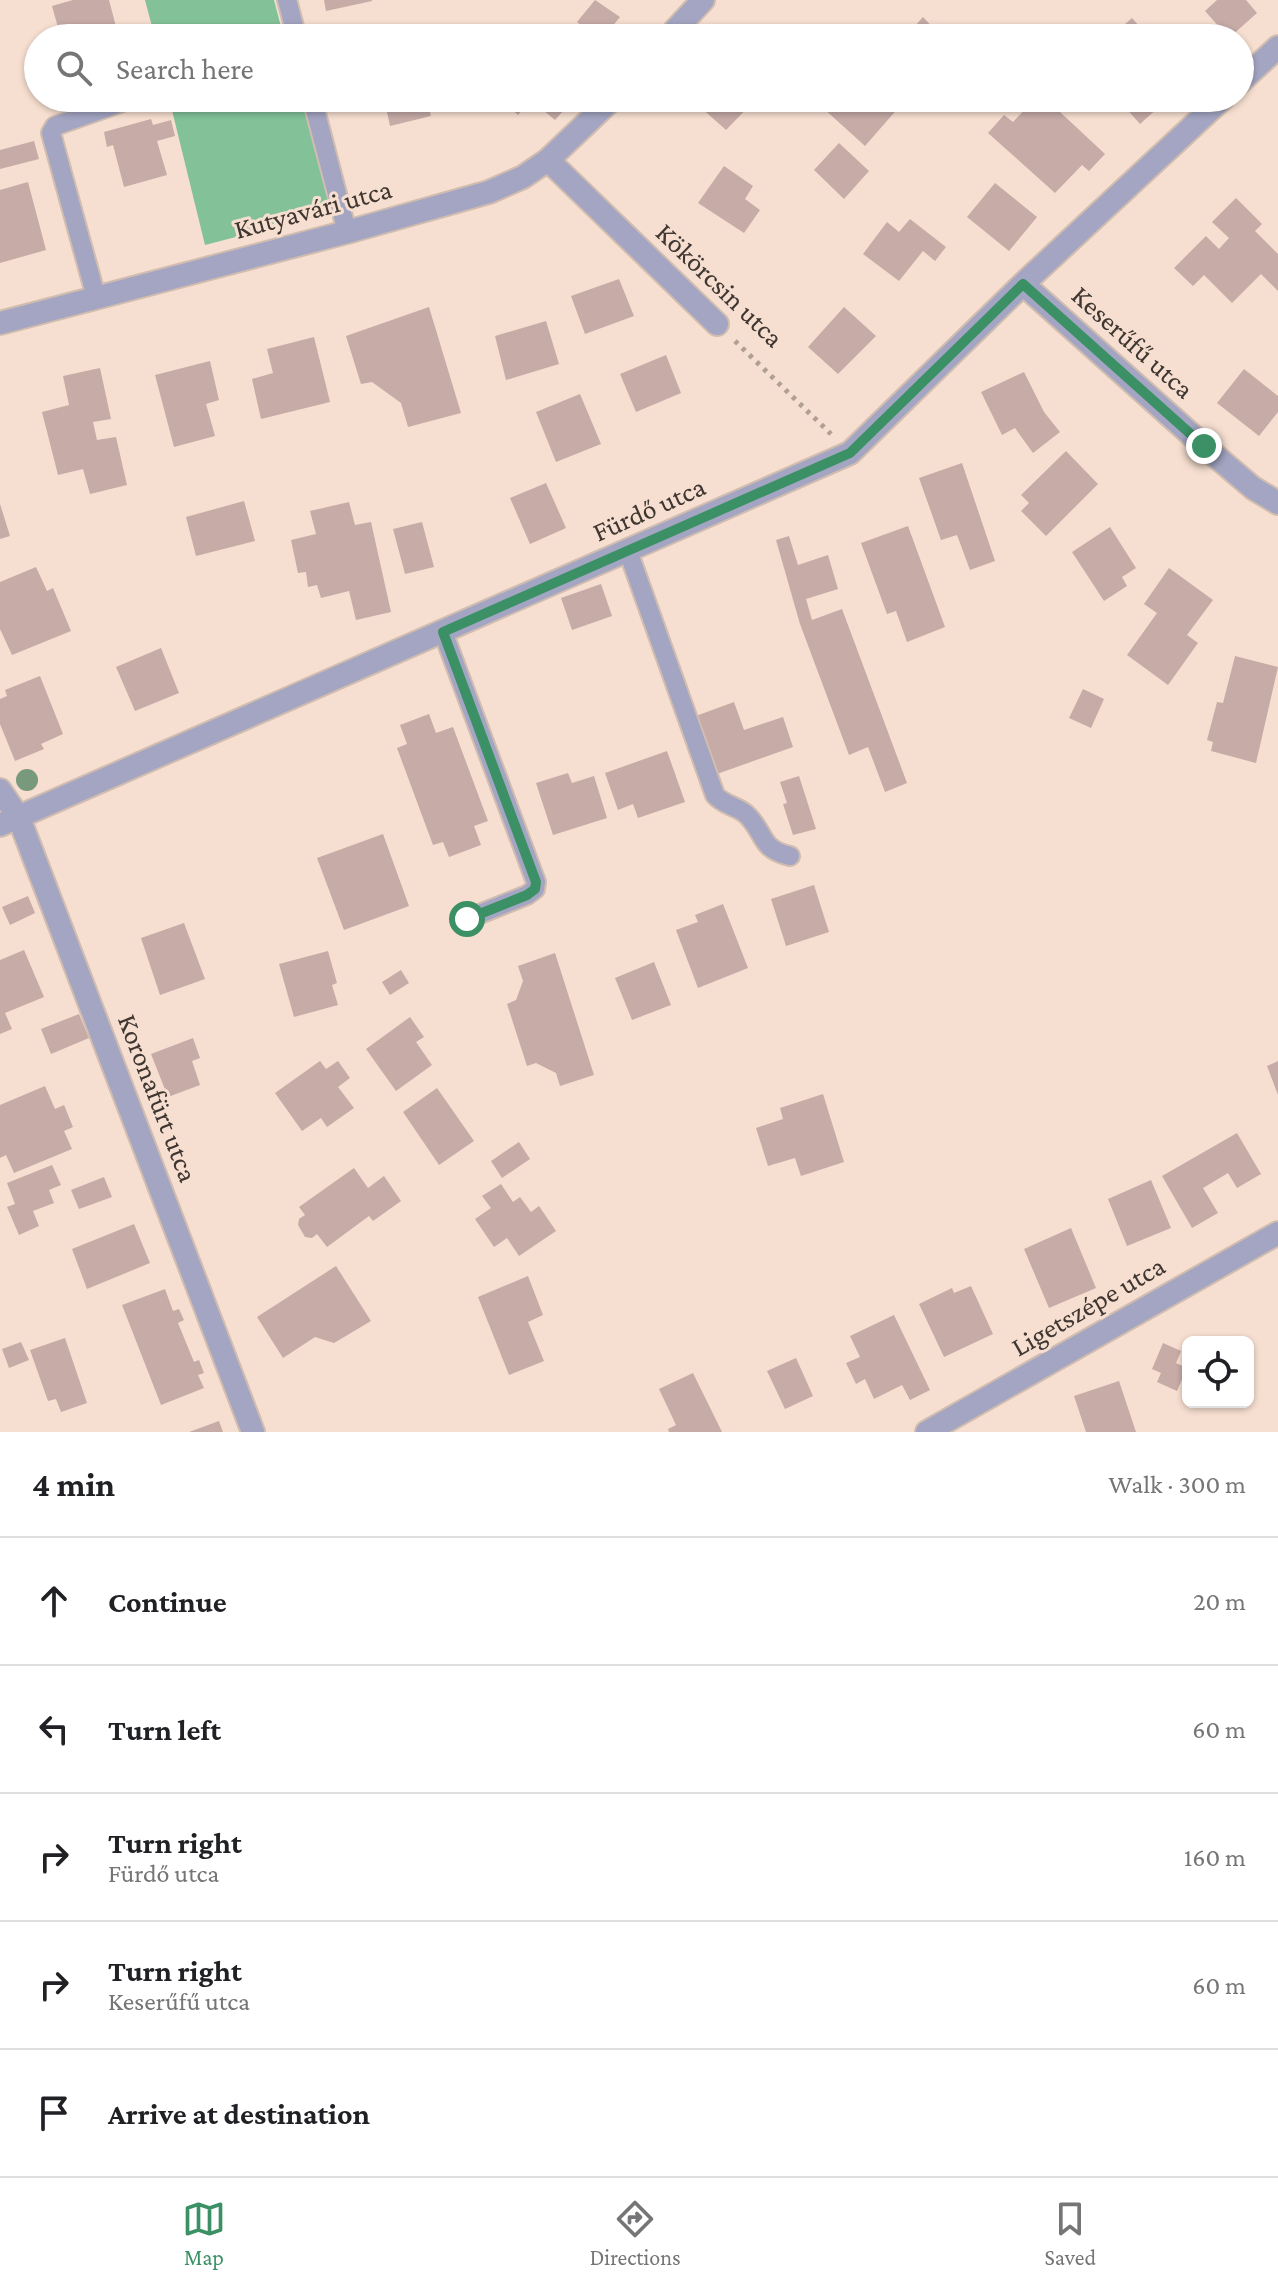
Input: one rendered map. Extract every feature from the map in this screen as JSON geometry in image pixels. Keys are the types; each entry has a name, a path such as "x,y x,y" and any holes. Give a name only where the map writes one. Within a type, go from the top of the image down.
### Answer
{"street":[{"path":"681,24 703,0"},
{"path":"1254,69 1278,47"},
{"name":"Kutyavári utca","path":"0,323 489,192 523,177 548,160 598,112"},
{"name":"Fürdő utca","path":"10,821 850,453 1023,284 1208,112"},
{"name":"Kökörcsin utca","path":"548,160 717,324"},
{"name":"Keserűfű utca","path":"1023,284 1204,446 1253,488 1278,503"},
{"name":"Koronafürt utca","path":"0,790 253,1432"},
{"name":"Ligetszépe utca","path":"927,1432 1278,1233"}],"lane":[{"path":"287,0 293,24"},
{"path":"95,112 55,126 51,133 96,297"},
{"path":"316,112 347,232"},
{"path":"628,551 715,795 722,803 746,813 775,852 790,856"},
{"path":"443,632 536,882 535,889 527,895 467,919"}],"path":[{"name":"Kökörcsin utca","path":"717,324 850,453"}],"green space":[{"path":"145,0 274,0 280,24 151,24"},
{"path":"172,112 305,112 333,212 205,245"}],"building":[{"path":"73,0 109,0 115,24 57,24 52,6"},
{"path":"324,0 372,0 372,1 326,11"},
{"path":"595,0 620,17 614,24 577,22"},
{"path":"1217,0 1246,0 1257,13 1245,24 1217,24 1205,11"},
{"path":"923,17 930,24 917,24"},
{"path":"387,112 430,112 431,116 390,126"},
{"path":"545,112 562,112 555,120"},
{"path":"706,112 743,112 726,130"},
{"path":"828,112 895,112 865,146"},
{"path":"1023,112 1060,112 1105,154 1089,171 1082,165 1055,193 988,133 1004,115 1013,122"},
{"path":"1129,112 1153,112 1140,124"},
{"path":"151,119 153,125 171,120 175,136 157,141 167,175 124,187 113,145 107,147 104,132"},
{"path":"34,141 39,159 0,169 0,150"},
{"path":"839,143 869,171 844,199 814,170"},
{"path":"724,166 753,186 745,199 760,210 744,233 698,203"},
{"path":"28,182 46,250 0,263 0,190"},
{"path":"995,183 1037,217 1009,251 967,217"},
{"path":"1236,198 1262,224 1255,231 1278,254 1278,291 1261,274 1232,303 1204,275 1193,286 1174,268 1206,236 1219,249 1229,238 1212,222"},
{"path":"910,219 946,247 935,261 923,251 899,281 863,254 887,222 899,232"},
{"path":"619,279 634,316 585,334 571,296"},
{"path":"429,307 461,413 408,427 401,403 372,382 361,384 346,336"},
{"path":"844,307 876,336 838,374 808,347"},
{"path":"546,321 559,364 506,380 495,336"},
{"path":"314,337 330,402 261,419 252,379 273,373 267,349"},
{"path":"666,355 681,393 636,412 620,374"},
{"path":"210,361 219,400 206,404 215,436 174,447 155,375"},
{"path":"100,368 111,419 93,422 97,440 116,437 127,485 90,494 83,469 58,475 42,412 69,405 63,376"},
{"path":"1244,369 1278,396 1278,412 1259,436 1217,403"},
{"path":"1024,372 1044,412 1060,432 1033,453 1015,428 1002,435 981,392"},
{"path":"580,394 601,444 556,462 536,412"},
{"path":"1066,451 1098,484 1046,536 1021,511 1029,503 1021,495"},
{"path":"962,463 995,561 970,570 957,535 941,540 919,478"},
{"path":"546,483 566,528 530,544 510,498"},
{"path":"244,501 255,541 196,556 186,517"},
{"path":"349,502 355,525 371,522 391,612 356,620 349,591 321,598 317,585 308,587 306,572 298,573 291,540 316,534 310,511"},
{"path":"0,504 10,536 0,539"},
{"path":"422,522 434,567 405,574 393,529"},
{"path":"908,526 945,627 907,642 896,611 887,614 861,543"},
{"path":"1110,527 1136,568 1122,577 1127,586 1104,601 1072,552"},
{"path":"789,536 798,565 828,555 838,589 806,599 812,620 842,609 907,783 885,792 868,747 849,755 800,624 776,540"},
{"path":"36,567 47,591 53,588 71,631 12,655 0,629 0,582"},
{"path":"1169,568 1213,600 1187,635 1198,643 1168,685 1127,655 1157,613 1144,604"},
{"path":"601,584 612,616 572,630 561,598"},
{"path":"161,648 179,693 135,711 116,667"},
{"path":"1235,656 1278,667 1256,763 1211,751 1213,742 1207,740 1217,702 1223,703"},
{"path":"40,676 63,734 41,744 44,749 15,761 0,724 0,699 7,696 5,690"},
{"path":"1083,689 1104,699 1091,728 1069,718"},
{"path":"734,702 744,730 783,717 793,747 714,775 693,717"},
{"path":"429,714 436,733 453,727 488,821 474,826 481,845 449,857 443,842 433,845 397,748 407,744 400,725"},
{"path":"667,751 685,802 638,818 633,804 618,810 605,773"},
{"path":"568,773 572,783 594,776 607,818 553,835 536,783"},
{"path":"799,776 816,829 793,835 780,782"},
{"path":"383,834 409,906 344,930 317,858"},
{"path":"814,885 829,932 786,946 771,899"},
{"path":"28,896 35,913 10,925 2,907"},
{"path":"723,904 748,968 698,988 676,930 698,922 695,915"},
{"path":"184,923 205,979 160,995 141,938"},
{"path":"24,950 44,997 5,1013 12,1029 0,1034 0,960"},
{"path":"328,951 337,983 332,985 338,1005 294,1017 279,964"},
{"path":"555,953 594,1075 560,1086 556,1073 536,1063 527,1066 507,1004 516,1000 523,981 518,966"},
{"path":"654,962 671,1005 632,1020 615,978"},
{"path":"401,970 409,983 390,995 382,982"},
{"path":"79,1014 89,1038 51,1054 41,1029"},
{"path":"410,1017 424,1037 416,1042 432,1065 396,1091 366,1049"},
{"path":"193,1038 200,1058 192,1061 200,1085 168,1097 151,1054"},
{"path":"320,1061 326,1069 338,1061 350,1078 338,1087 354,1108 327,1127 321,1118 302,1131 275,1093"},
{"path":"1278,1061 1278,1095 1267,1066"},
{"path":"45,1086 55,1109 64,1105 73,1127 64,1131 72,1149 14,1173 6,1155 0,1158 0,1105"},
{"path":"437,1088 474,1141 439,1165 403,1112"},
{"path":"823,1094 844,1162 801,1176 795,1158 768,1166 756,1128 783,1119 780,1108"},
{"path":"1237,1133 1261,1174 1237,1188 1228,1173 1203,1188 1218,1213 1192,1228 1162,1176"},
{"path":"519,1142 530,1159 502,1178 491,1161"},
{"path":"52,1165 61,1185 49,1190 54,1203 33,1211 39,1226 19,1235 7,1207 15,1204 7,1183"},
{"path":"354,1168 368,1188 384,1176 401,1201 373,1221 369,1216 327,1247 317,1234 312,1238 305,1237 298,1225 299,1219 305,1215 299,1207"},
{"path":"104,1177 112,1197 79,1209 71,1190"},
{"path":"1151,1180 1171,1228 1127,1246 1108,1199"},
{"path":"501,1184 513,1202 520,1197 531,1212 539,1206 556,1231 519,1256 507,1238 494,1247 475,1219 491,1208 482,1196"},
{"path":"134,1224 150,1263 87,1289 72,1249"},
{"path":"1071,1228 1096,1288 1049,1308 1024,1249"},
{"path":"336,1266 371,1321 334,1343 315,1337 283,1358 257,1317"},
{"path":"528,1276 543,1315 528,1322 544,1361 509,1375 478,1297"},
{"path":"971,1286 993,1334 944,1357 919,1304 952,1288 954,1293"},
{"path":"165,1289 173,1311 179,1309 184,1320 178,1323 194,1362 199,1360 204,1373 198,1375 204,1388 161,1405 122,1305"},
{"path":"894,1315 930,1390 910,1400 902,1385 874,1399 865,1379 856,1384 846,1363 860,1357 850,1336"},
{"path":"65,1338 87,1403 61,1412 56,1399 48,1401 30,1350"},
{"path":"21,1342 29,1360 9,1368 2,1349"},
{"path":"1163,1343 1181,1351 1176,1363 1182,1366 1182,1380 1177,1391 1157,1382 1161,1373 1152,1369"},
{"path":"796,1358 813,1396 785,1409 767,1371"},
{"path":"693,1373 722,1432 669,1432 668,1429 676,1425 659,1389"},
{"path":"1119,1381 1136,1432 1086,1432 1074,1396"},
{"path":"219,1421 223,1432 189,1432"}],"route":[{"path":"467,919 527,895 535,889 536,882 443,632 850,453 1023,284 1204,446"}]}
